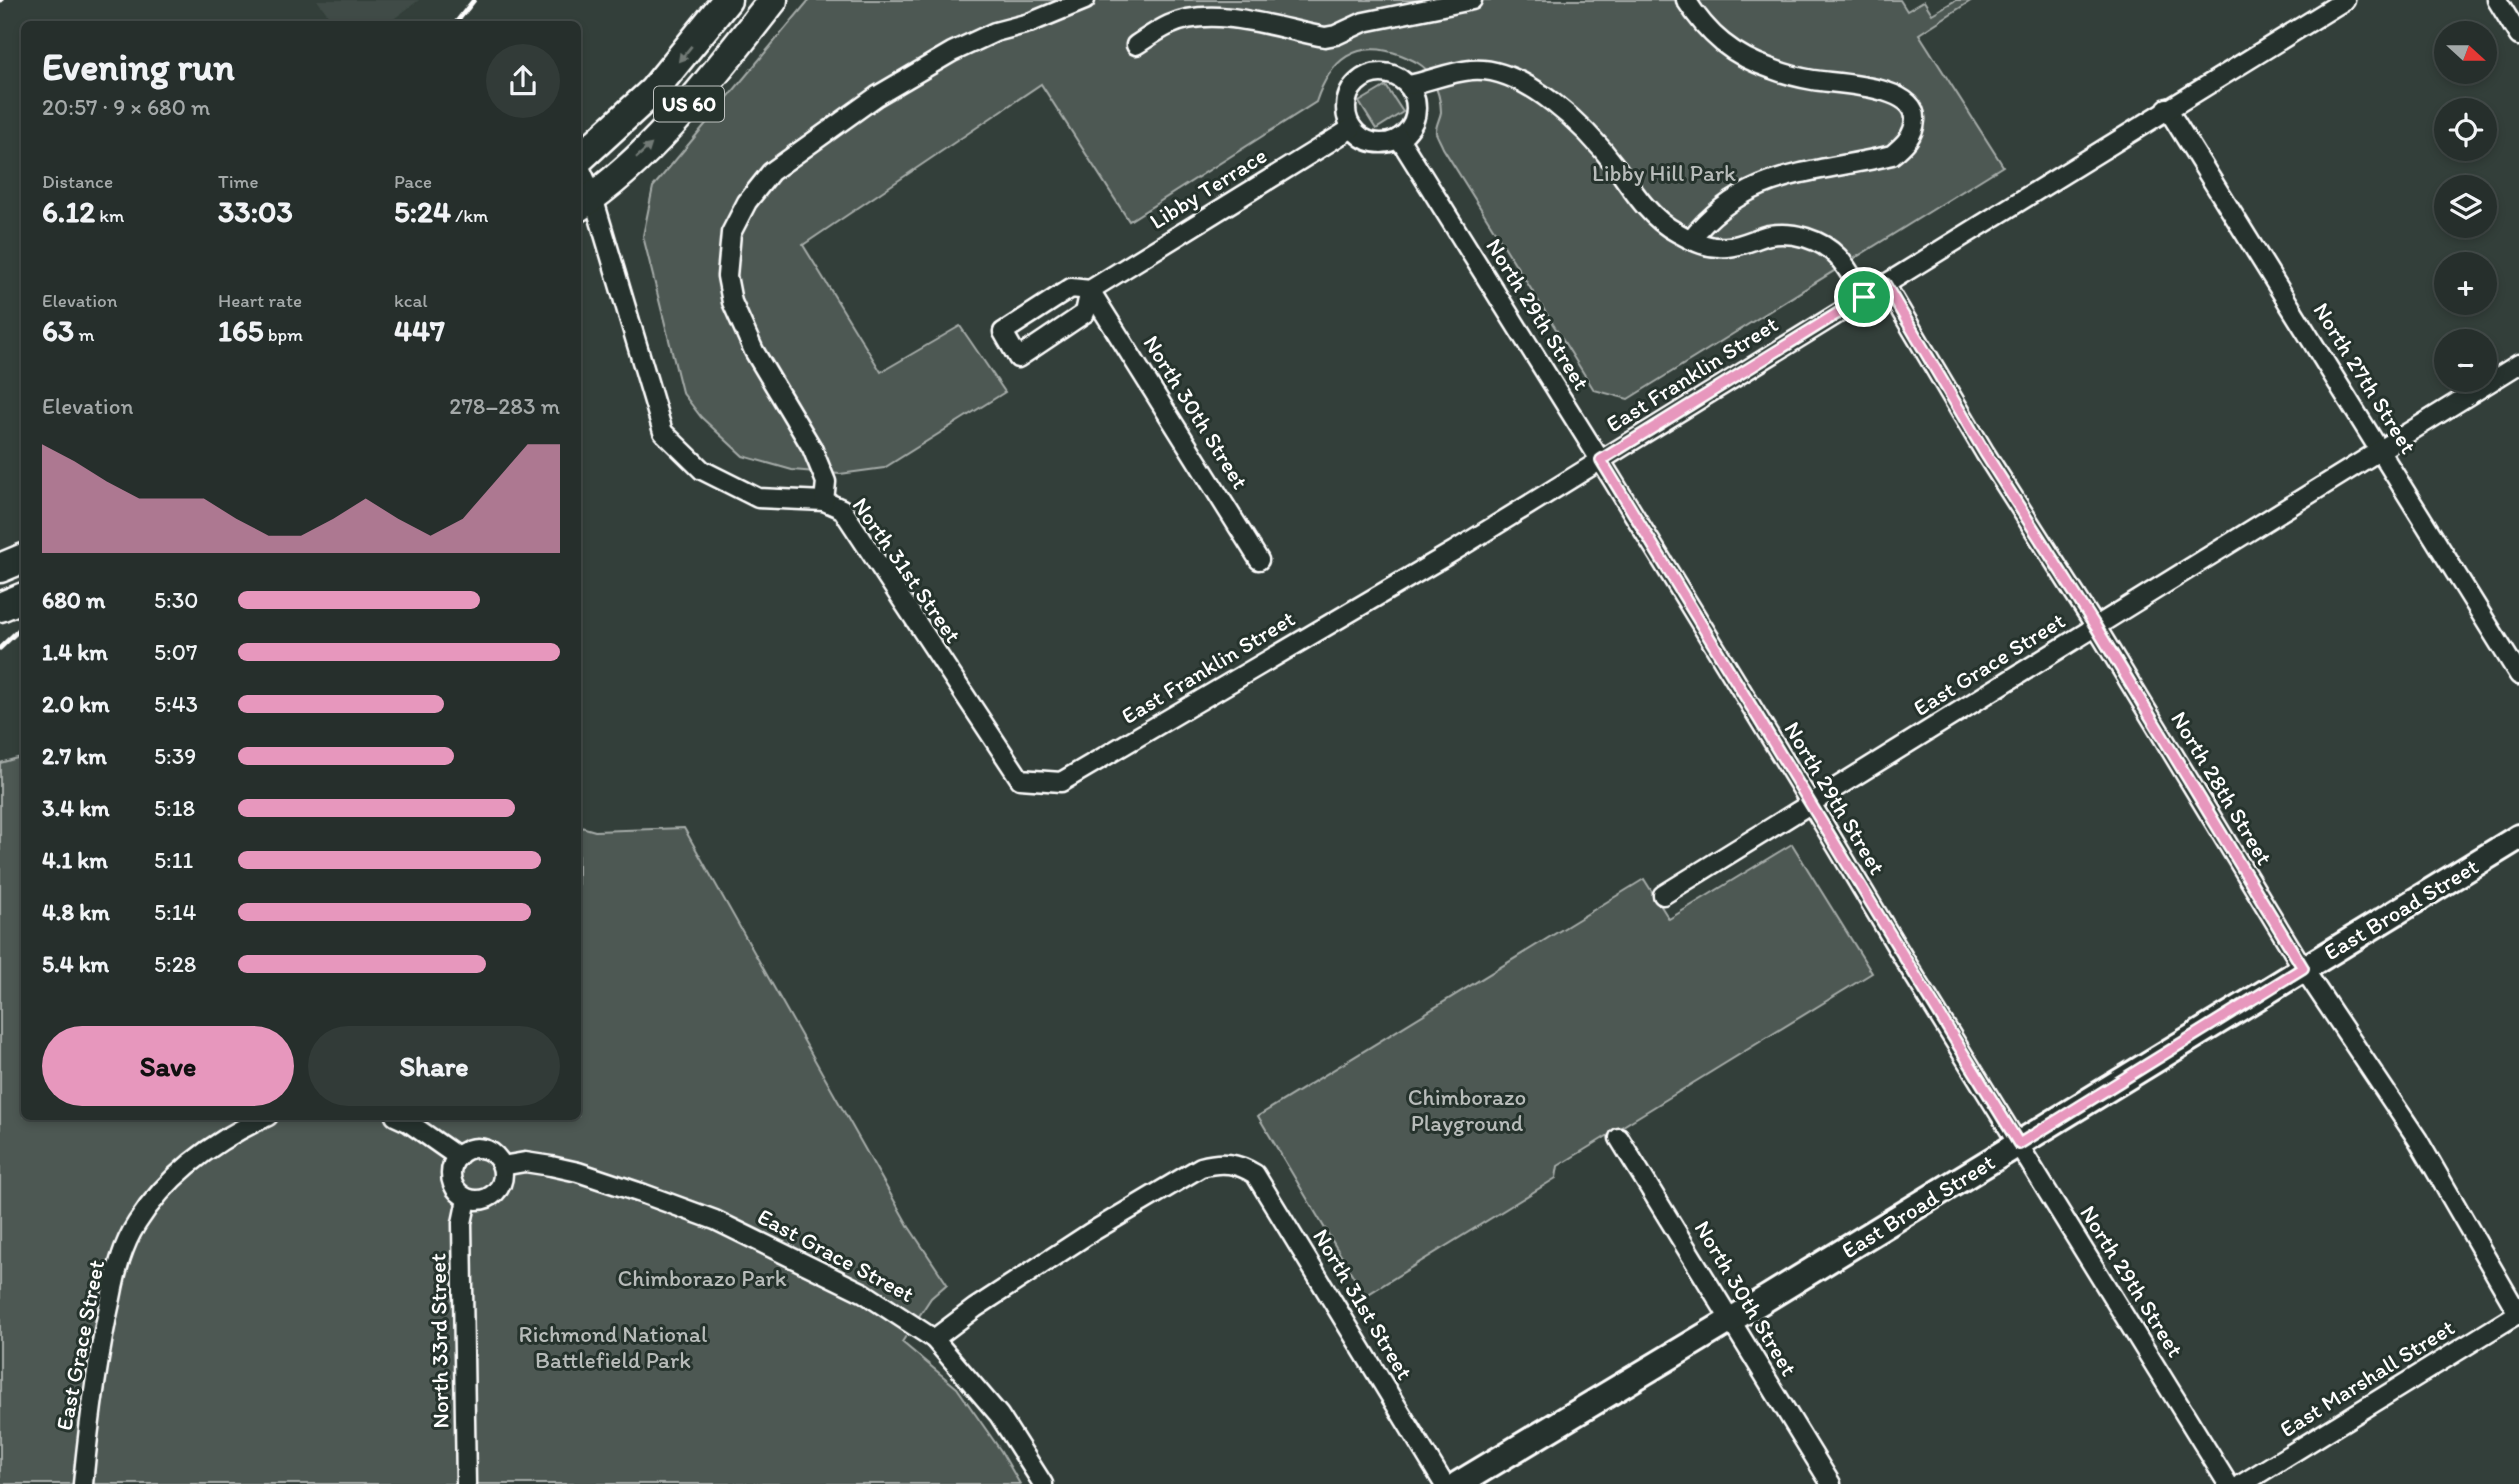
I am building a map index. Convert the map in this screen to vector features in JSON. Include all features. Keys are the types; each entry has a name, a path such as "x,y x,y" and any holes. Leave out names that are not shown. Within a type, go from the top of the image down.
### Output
{"main road":[{"name":"US 60","path":"581,158 653,91 727,0"},
{"name":"US 60","path":"585,202 676,119 773,0"},
{"path":"0,568 21,559"},
{"path":"0,607 21,598"},
{"name":"East Broad Street","path":"1458,1484 1731,1320 2519,836"}],"street":[{"path":"824,501 826,482 812,448 754,351 732,302 727,276 730,233 747,202 771,172 877,96 952,52 995,32 1029,23 1085,0"},
{"path":"1136,44 1169,25 1203,17 1233,18 1325,37 1336,36 1364,22 1472,0"},
{"path":"1686,0 1701,24 1715,37 1747,58 1771,69 1810,79 1871,87 1893,94 1906,102 1915,114 1914,129 1905,145 1892,155 1772,180 1742,193 1718,208 1690,240"},
{"name":"East Franklin Street","path":"1061,782 1454,551 2345,0"},
{"path":"2497,0 2519,36"},
{"path":"1409,85 1472,70 1497,73 1520,82 1554,104 1582,128 1660,223 1704,246 1729,247 1770,235 1793,234 1807,238 1824,245 1839,258 1864,297"},
{"path":"1377,72 1389,73 1409,85 1416,108 1414,120 1399,138 1390,142 1368,141 1352,128 1347,117 1349,93 1365,76 1377,72"},
{"name":"North 27th Street","path":"2167,108 2519,675"},
{"name":"Libby Terrace","path":"1090,290 1085,313 1018,358 1003,332 1071,288 1090,290 1352,128"},
{"name":"North 29th Street","path":"1399,138 1601,460 1907,964 2228,1484"},
{"name":"North 31st Street","path":"581,179 585,202 663,432 702,470 758,498 824,501 842,509 1020,779 1061,782"},
{"name":"North 28th Street","path":"1885,284 1985,453 2096,627 2303,968 2418,1140 2519,1314"},
{"name":"North 30th Street","path":"1090,290 1259,560"},
{"name":"East Grace Street","path":"1662,895 2519,364"},
{"name":"East Grace Street","path":"83,1484 104,1328 119,1260 135,1225 177,1173 209,1149 259,1120"},
{"path":"404,1120 458,1157"},
{"name":"North 30th Street","path":"1619,1138 1831,1484"},
{"path":"470,1149 483,1149 495,1155 502,1166 500,1185 492,1196 480,1200 467,1199 457,1191 452,1180 452,1168 458,1157 470,1149"},
{"name":"East Grace Street","path":"502,1166 525,1162 578,1171 715,1220 853,1287 934,1339 999,1415 1043,1484"},
{"name":"North 31st Street","path":"934,1339 975,1308 1090,1233 1201,1167 1213,1163 1241,1166 1255,1174 1444,1484"},
{"name":"North 33rd Street","path":"466,1484 462,1223 467,1199"},
{"name":"East Marshall Street","path":"2242,1484 2519,1314"}],"shaded area":[{"path":"317,0 419,0 391,21 333,21"}],"green space":[{"name":"Libby Hill Park","path":"809,0 1900,0 1907,11 1924,1 1932,14 1956,0 1972,0 1919,34 2003,166 1628,399 1594,390 1443,148 1436,133 1441,112 1436,89 1428,72 1414,61 1385,50 1358,51 1347,56 1329,75 1316,102 1129,221 1041,84 803,245 881,372 960,326 1005,392 884,468 840,474 792,470 743,456 701,417 682,392 643,236 653,187"},
{"path":"1386,86 1403,112 1376,129 1359,102"},
{"name":"Chimborazo Park","path":"21,757 21,1120 581,1120 581,827 595,831 684,828 909,1227 947,1284 931,1298 902,1342 957,1388 1001,1451 1020,1484 0,1484 0,763"},
{"name":"Chimborazo Playground","path":"1792,844 1872,973 1558,1166 1556,1178 1365,1296 1258,1116 1644,879 1669,919"}],"railway":[{"path":"457,21 474,0"},
{"path":"0,648 21,628"}],"route":[{"path":"1885,284 1985,453 2096,627 2303,968 2019,1144 1601,460 1864,297 1885,284"}],"park label":[{"name":"Richmond National Battlefield Park","path":"613,1347"}]}
